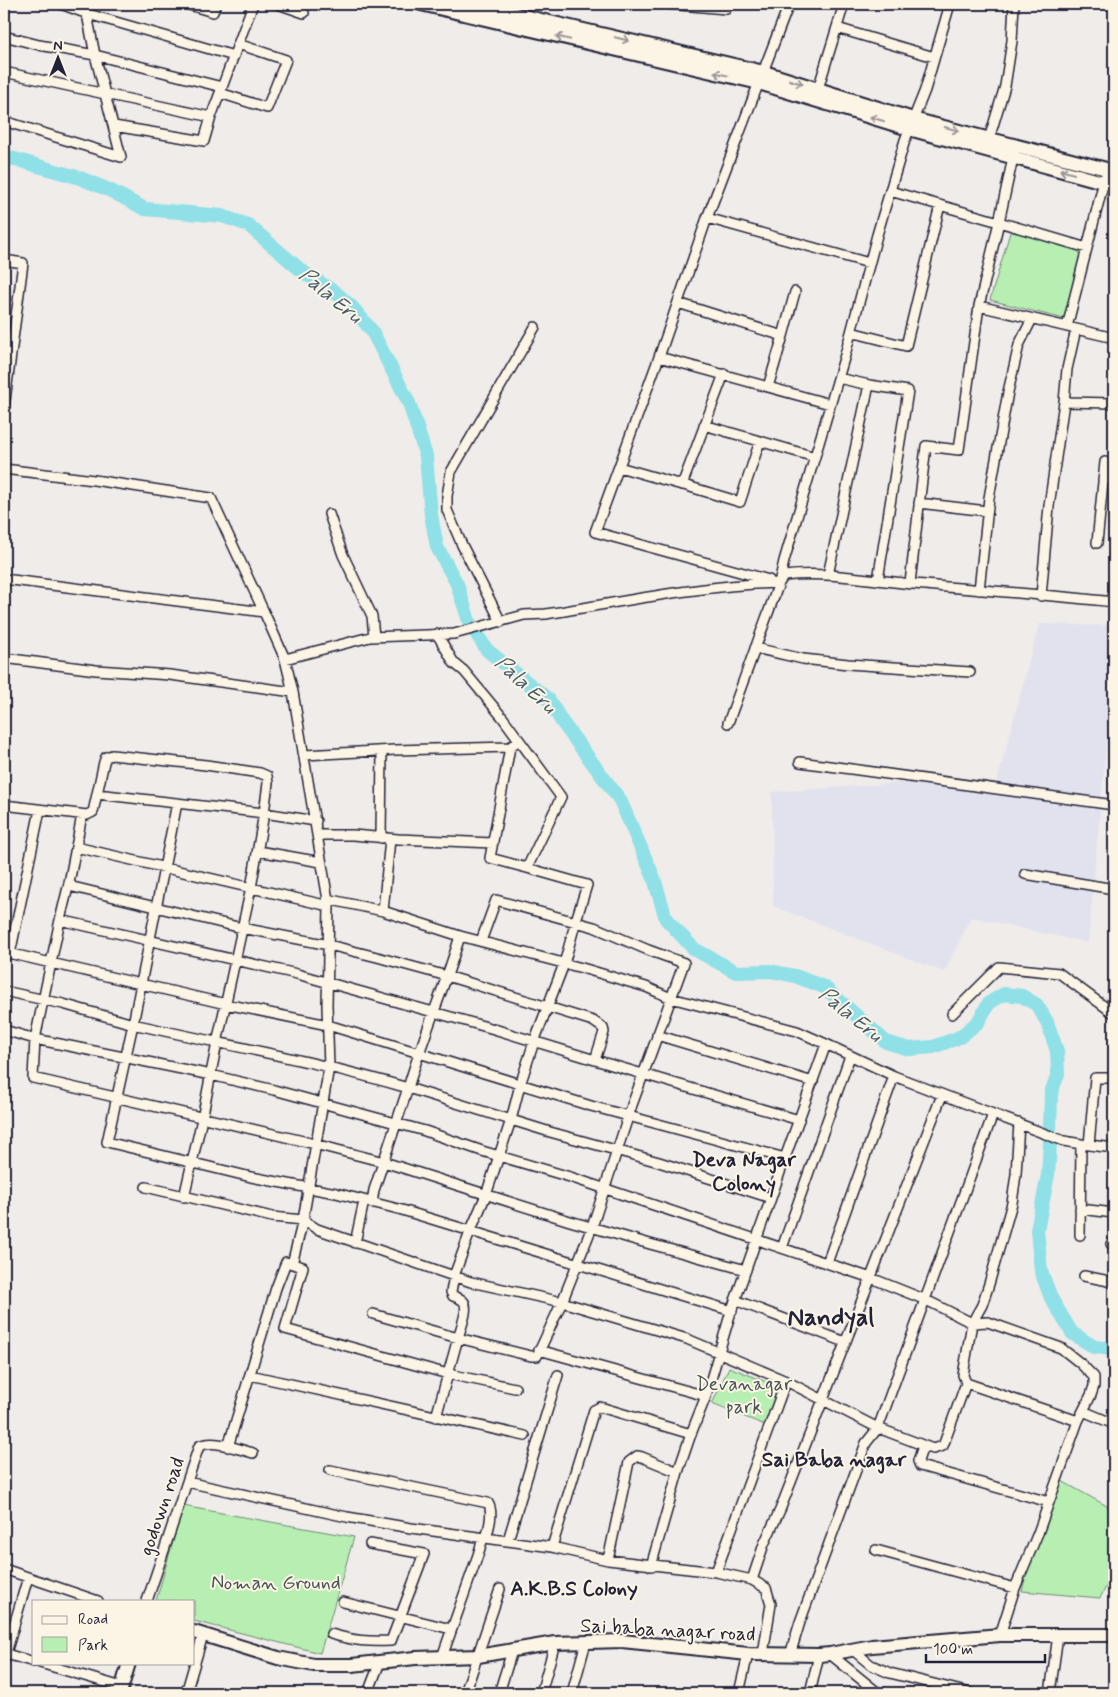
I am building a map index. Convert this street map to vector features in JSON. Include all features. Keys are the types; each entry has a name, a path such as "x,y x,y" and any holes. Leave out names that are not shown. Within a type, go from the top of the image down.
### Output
{"street":[{"path":"60,4 88,14 234,56"},
{"path":"4,121 121,157 104,94 85,4"},
{"path":"186,4 214,12 216,4"},
{"path":"114,126 204,141 253,4"},
{"path":"278,4 304,13"},
{"path":"420,4 818,89 911,124 988,139 1015,152 1110,170 1109,184 1087,248 1071,328 1064,402 1049,506 1041,596"},
{"path":"472,4 762,77 911,124 1015,152 1109,184"},
{"path":"668,4 726,10 728,4"},
{"path":"779,583 595,532 678,304 707,218 789,4"},
{"path":"818,89 844,4"},
{"path":"728,723 779,583 890,191 911,124 925,90 950,4"},
{"path":"988,139 1005,86 1012,41 1014,4"},
{"path":"837,28 934,57"},
{"path":"4,36 39,46 95,55 221,90 267,108 286,60 238,44"},
{"path":"4,72 211,117"},
{"path":"910,584 926,446 959,450 978,306 1015,152"},
{"path":"890,191 1087,248"},
{"path":"851,332 906,346 940,205"},
{"path":"707,218 869,263"},
{"path":"4,260 23,263 4,408"},
{"path":"768,387 795,292"},
{"path":"678,304 783,336"},
{"path":"978,306 1114,338"},
{"path":"979,590 987,511 1010,382 1019,345 1032,319"},
{"path":"502,622 462,545 447,510 447,496 451,472 535,327"},
{"path":"4,329 14,330"},
{"path":"659,357 830,404"},
{"path":"619,467 682,485 724,374"},
{"path":"838,378 908,391 878,580"},
{"path":"828,575 869,385"},
{"path":"1064,402 1114,403"},
{"path":"704,425 815,457"},
{"path":"677,483 740,502 760,441"},
{"path":"1097,543 1105,462"},
{"path":"4,469 210,498 285,659 293,692 316,821 328,902 329,945 329,1067 303,1220 292,1264"},
{"path":"1103,479 1114,480"},
{"path":"919,503 987,511"},
{"path":"329,514 343,555 372,616 374,637"},
{"path":"779,583 784,576 828,575 1114,602"},
{"path":"4,579 264,612"},
{"path":"285,659 374,637 454,634 524,615 546,614 699,590 779,583"},
{"path":"437,634 454,662 464,671 519,740 561,797 527,868"},
{"path":"755,648 803,659 970,672"},
{"path":"4,658 96,670 170,674 293,692"},
{"path":"304,755 510,747 519,740"},
{"path":"436,1417 465,1311 463,1301 453,1296 451,1292 454,1276 486,1195 546,1006 564,964 587,885 490,858 510,747"},
{"path":"382,751 386,838 383,911"},
{"path":"4,805 82,815 94,812 104,762 106,757 112,755 206,765 260,773 267,776 268,783 264,813 251,888 184,1197"},
{"path":"800,762 1114,805"},
{"path":"97,794 264,813 316,821"},
{"path":"177,803 157,908 107,1142 191,1163 336,1193 402,1210 732,1310"},
{"path":"40,810 7,953 328,1026 520,1084 785,1158"},
{"path":"82,815 35,1039 33,1078 384,1162 592,1227 746,1270"},
{"path":"317,836 353,835 493,843"},
{"path":"76,847 251,888 383,911 460,936 646,987 671,998 797,1031 894,1076 1064,1141 1114,1148"},
{"path":"258,851 321,862"},
{"path":"1025,874 1114,889"},
{"path":"69,883 73,887 157,908 242,928 329,945 447,976 593,1021 603,1028 604,1032 595,1060"},
{"path":"373,1314 458,1338 537,1356 562,1302 592,1227 643,1074 684,963 648,950 594,926 496,900 481,941"},
{"path":"60,920 328,982 435,1011 799,1120"},
{"path":"355,1243 368,1202 384,1162 418,1052 435,1011 460,936"},
{"path":"952,1014 999,967 1059,973 1113,1012"},
{"path":"1113,1012 1114,980"},
{"path":"4,991 133,1024 366,1075 511,1120 659,1162 771,1198"},
{"path":"4,1030 35,1039 211,1075 274,1090 425,1131 871,1278 926,1300 972,1323 988,1322 1061,1348 1094,1377 1094,1386 1078,1421 1038,1533 1015,1588 1000,1635"},
{"path":"657,1035 814,1082"},
{"path":"651,1566 678,1472 706,1396 732,1310 826,1044"},
{"path":"782,1248 850,1056"},
{"path":"827,1264 894,1076"},
{"path":"1080,1235 1085,1145 1095,1078 1114,1078"},
{"path":"752,1580 764,1544 780,1510 942,1094"},
{"path":"790,1655 800,1622 866,1444 878,1428 993,1114"},
{"path":"146,1187 272,1217 303,1220 317,1230 471,1282 562,1302 687,1339 786,1381 878,1428 933,1449 943,1446 966,1383 963,1376 972,1323 982,1305 989,1284 1012,1203 1016,1174 1018,1123"},
{"path":"1080,1209 1114,1213"},
{"path":"228,1447 276,1288 286,1262 302,1267 285,1329 448,1374 515,1388"},
{"path":"1084,1276 1114,1283"},
{"path":"736,1300 845,1342"},
{"path":"539,1350 706,1396"},
{"path":"250,1375 525,1436"},
{"path":"508,1540 558,1375"},
{"path":"716,1572 786,1381"},
{"path":"966,1383 1078,1421"},
{"path":"552,1547 594,1410 600,1407 691,1434"},
{"path":"1084,1411 1114,1424"},
{"name":"godown road","path":"148,1600 199,1446 212,1444 253,1453"},
{"path":"923,1446 918,1461 920,1466 1049,1502"},
{"path":"608,1560 629,1462 637,1456 642,1457 678,1472"},
{"path":"330,1470 488,1503 490,1515 485,1538 442,1657"},
{"path":"187,1482 347,1517 411,1528 552,1547 608,1560 716,1572 752,1580 766,1588 770,1596 771,1604 763,1654"},
{"path":"331,1634 351,1640 368,1642 391,1641 424,1554 370,1544"},
{"path":"876,1550 1015,1588"},
{"path":"4,1569 95,1600"},
{"path":"28,1577 5,1657 32,1662"},
{"path":"465,1693 500,1589"},
{"path":"343,1602 451,1629"},
{"path":"195,1648 198,1633"},
{"name":"Sai baba nagar road","path":"198,1633 278,1658 314,1665 352,1665 415,1658 478,1656 554,1643 622,1641 748,1654 790,1655 825,1654 872,1646 1000,1635 1114,1635"},
{"path":"1050,1693 1058,1635"},
{"path":"572,1693 586,1642"},
{"path":"541,1693 554,1643"},
{"path":"853,1650 871,1665 890,1673 970,1693"},
{"path":"499,1693 512,1651"},
{"path":"739,1693 748,1654"},
{"path":"810,1693 825,1654 878,1693"},
{"path":"368,1693 380,1662"},
{"path":"43,1664 121,1690 129,1664"},
{"path":"186,1693 192,1664"}],"shaded area":[{"path":"1039,624 1114,626 1114,658 1088,943 971,917 944,972 773,906 772,792 913,782 995,790"}],"green space":[{"path":"1011,229 1082,250 1064,319 990,300"},
{"name":"Devanagar park","path":"729,1367 779,1387 765,1425 712,1404"},
{"path":"1060,1480 1114,1510 1114,1572 1100,1598 1022,1591 1029,1562"},
{"name":"Noman Ground","path":"183,1506 354,1537 320,1653 195,1621 195,1600 156,1600"}],"waterway":[{"name":"Pala Eru","path":"4,156 80,178 109,190 145,209 222,216 248,225 303,272 336,293 352,307 372,331 409,403 426,456 431,515 437,547 457,584 470,624 487,650 549,700 562,722 620,800 654,878 666,919 694,949 736,972 770,971 795,976 824,987 886,1042 909,1049 933,1047 960,1037 978,1022 989,1003 1004,994 1022,996 1037,1005 1047,1022 1057,1051 1058,1074 1051,1093 1050,1129"},
{"name":"Pala Eru","path":"1050,1143 1048,1175 1037,1230 1041,1271 1051,1298 1072,1333 1094,1347 1114,1349"}],"district":[{"name":"Deva Nagar Colony","path":"744,1171"},
{"name":"Nandyal","path":"831,1316"},
{"name":"Sai Baba nagar","path":"834,1459"},
{"name":"A.K.B.S Colony","path":"574,1588"}]}
